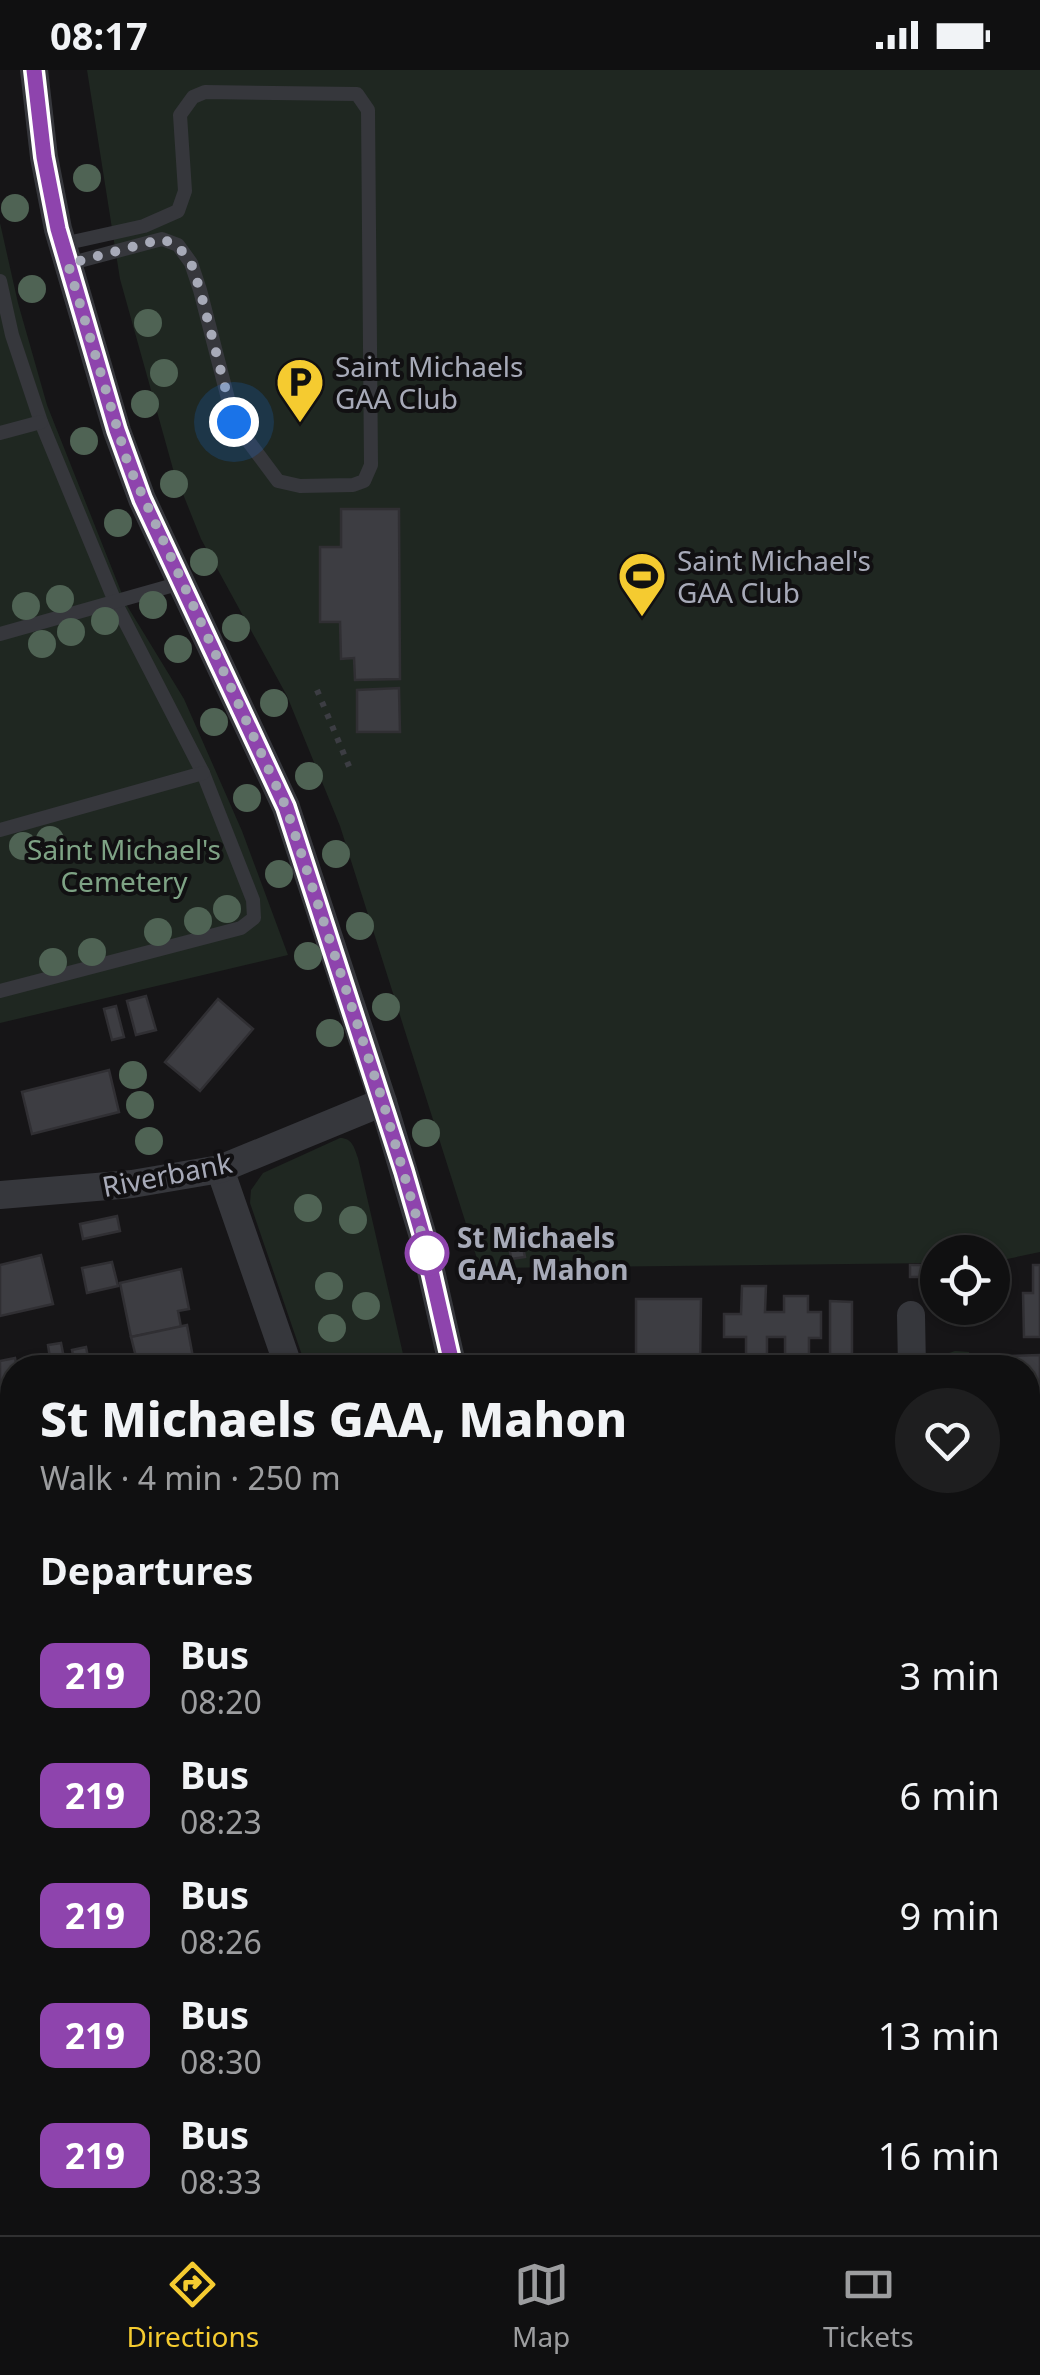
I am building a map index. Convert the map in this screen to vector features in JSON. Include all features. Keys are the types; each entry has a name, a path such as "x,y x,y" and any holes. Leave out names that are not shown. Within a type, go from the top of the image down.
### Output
{"street":[{"path":"34,70 44,157 65,254 128,464 286,807 383,1102 424,1240 451,1355"},
{"name":"Riverbank","path":"0,1195 137,1184 220,1170 383,1102"},
{"path":"220,1170 284,1355"},
{"path":"911,1315 912,1355"}],"lane":[{"path":"205,92 356,94 368,110 371,465 364,481 353,485 300,486 278,480 234,422 200,290 191,263 178,246 162,239 65,254 178,212 185,191 180,115 192,96 205,92"},
{"path":"0,281 12,335 41,422 116,604 203,773 253,900 254,918 241,928 0,990"},
{"path":"0,433 41,422"},
{"path":"0,634 181,583"},
{"path":"0,830 203,773"}],"path":[{"path":"318,690 351,770"}],"green space":[{"name":"Saint Michael's GAA Club","path":"87,70 1040,70 1040,1252 1010,1258 1010,1235 920,1235 920,1263 480,1268 340,826 287,696 201,539 173,469 120,279"},
{"name":"Saint Michael's Cemetery","path":"0,223 47,405 126,604 184,699 242,831 288,955 0,1023"},
{"path":"340,1138 350,1141 358,1158 403,1355 302,1355 250,1203 251,1190 263,1173"},
{"path":"955,1351 969,1355 945,1355"}],"building":[{"path":"341,509 399,509 400,679 355,680 354,658 341,659 340,622 320,622 320,547 341,547"},
{"path":"399,688 400,732 357,732 357,690"},
{"path":"146,996 156,1030 136,1035 127,1001"},
{"path":"218,999 253,1029 200,1091 165,1062"},
{"path":"116,1006 124,1037 112,1040 104,1009"},
{"path":"109,1070 119,1112 32,1134 22,1092"},
{"path":"117,1216 120,1231 83,1239 80,1224"},
{"path":"522,1242 525,1257 511,1259 509,1244"},
{"path":"41,1255 53,1304 0,1316 0,1265"},
{"path":"112,1262 118,1286 87,1293 82,1268"},
{"path":"910,1265 920,1265 920,1277 910,1277"},
{"path":"1033,1265 1040,1265 1040,1337 1024,1337 1023,1293 1033,1293"},
{"path":"181,1269 189,1309 178,1311 181,1327 131,1337 120,1283"},
{"path":"742,1286 766,1286 765,1312 784,1312 784,1296 808,1296 808,1312 821,1312 821,1338 809,1338 809,1355 785,1355 785,1337 767,1337 767,1355 746,1355 746,1337 724,1337 724,1314 741,1314"},
{"path":"636,1299 701,1299 700,1355 636,1355"},
{"path":"830,1301 852,1302 852,1355 830,1355"},
{"path":"187,1325 193,1355 136,1355 131,1337"},
{"path":"61,1343 63,1355 50,1355 48,1345"},
{"path":"86,1347 88,1355 73,1355 72,1350"}],"bus line":[{"name":"219","path":"34,70 44,157 58,229 128,464 286,807 404,1171 450,1355"}],"place":[{"name":"Saint Michaels GAA Club","path":"300,424"},
{"name":"Saint Michael's GAA Club","path":"642,618"},
{"name":"St Michaels GAA, Mahon","path":"427,1253"}],"route":[{"path":"234,422 200,290 191,263 178,246 162,239 68,264 96,363 142,499 286,807 383,1102 427,1253"}]}
